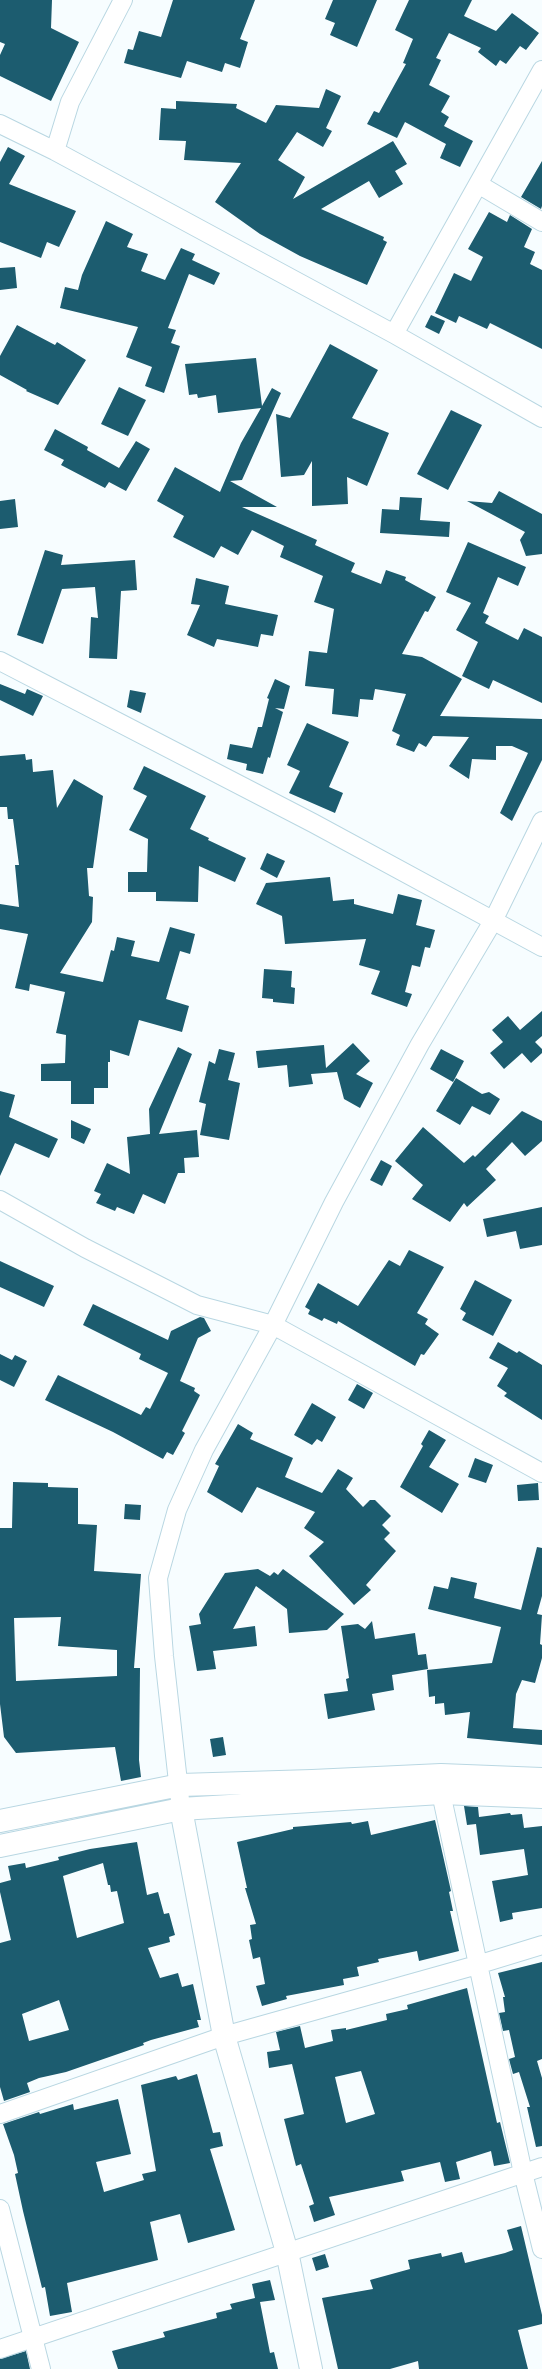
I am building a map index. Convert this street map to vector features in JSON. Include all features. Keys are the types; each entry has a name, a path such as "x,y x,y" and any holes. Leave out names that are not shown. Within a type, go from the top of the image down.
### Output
{"main road":[{"path":"0,1821 180,1785 312,1782 440,1775 542,1778"},
{"path":"0,1846 181,1810 441,1793 542,1797"},
{"path":"181,1810 224,2036 286,2252 311,2369"}],"street":[{"path":"55,151 70,102 123,0"},
{"path":"394,334 542,71"},
{"path":"0,124 55,151 394,334 542,418"},
{"path":"478,184 542,222"},
{"path":"0,661 313,823 542,946"},
{"path":"181,1810 180,1785 164,1656 158,1578 177,1510 204,1450 274,1326 334,1202 401,1079 493,921 542,822"},
{"path":"1,1202 85,1248 197,1305 274,1326 542,1473"},
{"path":"441,1793 477,1965 523,2173 542,2250"},
{"path":"0,2114 224,2036 477,1965 542,1944"},
{"path":"0,2349 542,2167"},
{"path":"0,2209 41,2369"}],"building":[{"path":"0,0 52,0 51,28 79,42 51,101 0,76 0,55 5,44 0,42"},
{"path":"173,0 255,0 240,39 248,42 240,68 225,63 222,72 187,61 181,78 124,63 128,49 133,50 139,31 161,37"},
{"path":"333,0 377,0 357,47 330,35 335,23 325,19"},
{"path":"409,0 472,0 464,16 496,31 512,13 539,33 526,50 520,46 506,64 500,60 496,66 478,52 481,48 449,33 436,58 441,60 429,85 450,96 441,112 449,117 444,126 473,141 460,167 440,158 446,144 405,122 397,138 367,124 374,111 379,113 406,64 403,63 413,39 395,30"},
{"path":"326,89 341,96 326,128 332,131 323,147 297,132 278,160 305,177 293,199 393,141 407,164 395,171 403,184 379,198 369,181 321,209 384,237 383,240 387,242 367,285 300,256 260,234 215,202 241,163 184,160 186,141 159,140 161,108 176,109 176,101 237,104 236,108 266,123 276,105 319,108"},
{"path":"8,147 25,156 9,184 76,211 59,247 47,242 41,258 0,242 0,162"},
{"path":"542,161 542,206 541,209 521,197"},
{"path":"489,212 507,222 510,215 532,229 524,247 535,252 530,264 542,270 542,349 490,323 487,329 459,316 456,323 435,313 454,273 471,281 483,257 468,249"},
{"path":"106,221 133,234 127,247 148,254 141,271 165,280 181,248 195,254 192,260 220,273 214,285 189,274 168,328 176,330 171,343 180,346 164,393 145,386 152,367 126,357 138,327 60,308 65,287 78,290 82,275"},
{"path":"15,267 17,288 0,290 0,268"},
{"path":"431,315 445,321 439,334 425,327"},
{"path":"17,325 55,345 57,342 86,360 58,405 26,391 27,390 0,375 0,356"},
{"path":"330,344 378,370 352,418 389,433 367,486 347,477 348,504 312,506 312,461 304,475 281,477 276,414 290,418"},
{"path":"256,358 262,406 272,388 281,393 242,480 230,481 277,507 242,507 317,540 315,545 355,563 351,572 381,584 386,570 406,577 405,580 436,597 428,612 425,611 402,654 422,657 462,679 440,716 542,719 542,760 512,821 500,813 528,753 512,746 496,746 496,760 472,759 469,779 449,766 469,737 433,736 426,747 419,743 414,752 396,745 400,735 392,731 406,694 375,689 373,700 360,699 358,717 332,714 334,689 305,686 309,651 327,653 334,609 314,602 323,576 280,557 284,546 252,530 238,555 221,546 214,558 173,537 184,516 157,501 175,467 220,492 241,443 261,408 218,413 216,395 198,398 197,394 189,395 185,364"},
{"path":"119,387 146,400 128,436 101,424"},
{"path":"451,410 482,425 448,490 417,474"},
{"path":"55,429 88,447 87,450 119,468 136,441 150,449 126,491 109,482 105,488 61,465 64,460 44,450"},
{"path":"499,491 542,514 542,554 526,556 520,540 525,532 467,501 492,503"},
{"path":"400,497 422,498 420,520 450,522 449,537 380,533 382,509 399,510"},
{"path":"15,499 18,527 0,529 0,501"},
{"path":"468,542 526,567 518,586 498,577 483,613 489,616 485,623 518,640 524,628 542,637 542,703 493,680 489,689 462,676 478,642 456,630 471,603 446,592"},
{"path":"45,550 63,555 61,565 135,560 137,590 121,591 117,659 89,658 91,617 98,618 95,587 62,589 43,644 17,635"},
{"path":"196,578 229,586 225,604 278,615 273,636 261,634 258,647 217,639 214,647 187,635 200,605 191,604"},
{"path":"275,679 290,686 284,709 275,708 283,712 270,758 268,757 263,774 246,770 247,764 227,759 230,744 252,748 258,727 262,727 269,699 267,698"},
{"path":"0,684 25,694 27,689 43,696 33,716 0,700"},
{"path":"130,690 146,693 141,713 127,707"},
{"path":"307,723 349,742 329,787 343,793 335,813 289,793 300,771 287,765"},
{"path":"25,754 26,760 32,759 33,772 53,770 57,808 74,779 103,796 93,868 87,868 89,896 93,897 92,922 60,973 103,982 111,950 114,951 117,937 135,941 131,956 159,962 170,927 195,934 190,954 180,951 166,999 189,1006 182,1032 139,1020 129,1056 110,1050 110,1062 108,1062 108,1088 94,1088 94,1104 71,1104 71,1081 41,1081 41,1064 65,1063 66,1035 56,1033 65,992 30,984 29,991 15,988 28,934 0,929 0,904 19,907 15,865 19,865 13,819 8,819 7,807 0,807 0,756"},
{"path":"144,766 206,796 190,829 209,838 208,840 246,858 235,882 199,866 198,902 156,901 156,892 128,892 128,872 147,872 148,839 129,830 147,796 133,789"},
{"path":"267,853 285,861 277,878 260,869"},
{"path":"330,877 333,901 354,899 354,904 393,914 398,894 422,900 416,925 435,930 430,948 425,947 420,967 412,965 405,992 412,994 407,1007 371,994 380,971 359,965 366,939 285,944 282,916 256,904 266,883"},
{"path":"264,969 292,971 291,987 295,988 294,1004 273,1002 273,999 262,998"},
{"path":"542,1011 542,1036 535,1042 542,1049 542,1053 531,1063 522,1053 504,1069 490,1053 503,1042 492,1030 508,1016 520,1030"},
{"path":"353,1043 370,1061 356,1074 373,1083 360,1108 344,1099 337,1072 311,1074 313,1084 289,1087 287,1065 258,1068 256,1051 324,1045 326,1068"},
{"path":"178,1047 192,1054 159,1134 197,1130 199,1157 184,1158 185,1173 178,1173 165,1204 143,1194 134,1214 117,1207 115,1211 96,1203 101,1194 94,1191 107,1163 130,1174 127,1137 150,1134 149,1109"},
{"path":"219,1049 235,1053 228,1080 240,1083 229,1140 200,1135 206,1104 199,1102 209,1061 215,1064"},
{"path":"441,1049 464,1061 453,1082 430,1069"},
{"path":"456,1078 482,1094 489,1092 500,1099 490,1115 472,1106 460,1125 436,1111"},
{"path":"0,1091 15,1095 9,1117 58,1139 49,1158 15,1143 0,1176"},
{"path":"522,1111 542,1121 542,1141 525,1156 512,1142 486,1169 496,1180 467,1207 464,1203 450,1222 412,1199 423,1185 395,1161 423,1127 464,1163 473,1155 475,1157"},
{"path":"71,1120 91,1129 84,1144 71,1138"},
{"path":"381,1160 392,1166 382,1186 370,1180"},
{"path":"542,1207 542,1245 520,1249 516,1231 487,1237 483,1219"},
{"path":"409,1250 444,1267 417,1313 428,1319 425,1324 439,1334 424,1355 421,1354 415,1366 338,1321 337,1324 324,1318 322,1321 308,1314 310,1310 305,1307 318,1283 358,1306 389,1260 400,1266"},
{"path":"0,1261 54,1286 44,1307 0,1287"},
{"path":"475,1280 512,1300 493,1336 462,1320 466,1313 460,1309"},
{"path":"93,1304 168,1340 171,1331 200,1317 204,1318 211,1331 198,1338 180,1381 195,1388 194,1391 200,1395 182,1431 185,1433 173,1455 167,1452 163,1459 113,1432 45,1400 58,1375 141,1415 146,1407 150,1409 168,1373 139,1359 141,1354 83,1325"},
{"path":"498,1342 517,1353 519,1351 542,1365 542,1420 504,1396 507,1393 497,1386 508,1368 489,1358"},
{"path":"0,1354 12,1360 15,1355 27,1361 14,1387 0,1380"},
{"path":"357,1384 373,1393 364,1409 348,1400"},
{"path":"312,1403 336,1417 322,1442 317,1439 312,1445 294,1435"},
{"path":"238,1424 253,1433 250,1439 293,1458 285,1477 322,1493 338,1469 353,1478 346,1489 363,1507 370,1500 375,1500 391,1516 382,1525 390,1533 384,1539 396,1551 366,1585 371,1590 354,1605 309,1556 324,1542 304,1528 315,1512 257,1487 242,1513 207,1492 219,1466 215,1464"},
{"path":"429,1430 446,1440 429,1467 459,1484 442,1513 400,1487 423,1446 421,1444"},
{"path":"475,1458 493,1465 486,1483 468,1477"},
{"path":"13,1482 48,1483 48,1487 78,1488 78,1524 97,1525 94,1571 141,1574 134,1668 140,1668 139,1760 141,1777 121,1781 115,1747 16,1753 4,1737 0,1704 0,1528 12,1528","holes":["61,1617 58,1646 117,1650 117,1676 16,1681 14,1618"]},
{"path":"538,1483 539,1500 518,1501 517,1485"},
{"path":"125,1504 141,1505 140,1520 124,1519"},
{"path":"537,1547 542,1548 542,1596 537,1614 542,1615 540,1644 542,1645 542,1658 535,1683 522,1680 516,1694 513,1728 542,1730 542,1745 467,1738 470,1712 445,1715 444,1703 435,1704 435,1696 429,1697 427,1670 492,1663 501,1627 428,1609 434,1586 448,1589 451,1577 477,1583 474,1598 521,1610"},
{"path":"258,1569 270,1576 274,1572 278,1575 283,1569 344,1614 327,1630 289,1633 287,1609 256,1586 233,1629 255,1626 257,1646 213,1651 216,1669 197,1671 189,1626 201,1624 199,1614 225,1573"},
{"path":"372,1621 375,1639 415,1633 418,1655 426,1654 428,1669 392,1675 394,1690 372,1694 375,1710 328,1719 324,1694 348,1691 346,1679 349,1678 341,1626 358,1624 365,1629"},
{"path":"223,1737 226,1755 213,1757 210,1739"},
{"path":"464,1806 478,1807 479,1817 510,1813 511,1815 522,1814 524,1828 542,1826 542,1908 512,1913 513,1919 500,1922 492,1881 528,1875 524,1849 480,1855 476,1824 467,1825"},
{"path":"435,1820 451,1891 449,1892 453,1911 450,1911 459,1951 419,1961 417,1951 378,1959 379,1962 357,1967 359,1976 343,1979 344,1985 286,1996 287,1999 262,2006 256,1986 265,1984 260,1957 253,1959 249,1940 252,1939 250,1925 256,1924 245,1888 247,1888 237,1842 293,1829 293,1827 351,1822 352,1824 368,1821 371,1835"},
{"path":"137,1842 147,1895 158,1892 164,1914 169,1913 175,1935 169,1937 170,1942 148,1948 160,1978 178,1973 182,1987 193,1984 201,2020 197,2020 199,2027 151,2040 143,2043 144,2045 66,2072 39,2078 27,2083 30,2092 4,2101 0,2087 0,1943 11,1940 0,1892 0,1883 11,1880 8,1866 25,1863 26,1868 59,1860 58,1857 90,1849","holes":["103,1863 111,1892 117,1891 124,1923 77,1938 63,1876","59,2000 69,2030 29,2041 22,2014"]},
{"path":"542,1962 542,2059 537,2061 542,2078 542,2146 536,2147 527,2107 530,2107 519,2072 513,2074 509,2059 515,2057 509,2030 503,2031 499,2013 505,2012 503,1997 505,1997 498,1973"},
{"path":"467,1988 497,2123 500,2122 510,2163 494,2166 491,2151 456,2162 460,2179 445,2182 440,2162 401,2171 404,2181 329,2197 335,2215 314,2222 309,2206 314,2204 301,2164 296,2166 284,2119 304,2114 292,2064 269,2068 267,2052 280,2050 276,2032 300,2026 305,2048 333,2041 331,2030 346,2028 346,2030 387,2020 386,2014 408,2009 407,2005","holes":["361,2071 375,2114 346,2123 335,2077"]},
{"path":"197,2074 213,2133 220,2132 223,2146 210,2149 235,2230 188,2243 180,2214 150,2222 158,2260 67,2283 72,2312 50,2316 45,2287 42,2288 23,2211 15,2174 18,2173 14,2155 3,2124 39,2112 40,2114 73,2104 74,2110 118,2099 131,2154 96,2162 104,2192 144,2180 142,2174 156,2171 141,2085 176,2076 178,2080"},
{"path":"521,2226 542,2315 542,2324 518,2330 528,2369 419,2369 418,2361 390,2369 338,2369 322,2298 373,2289 370,2280 410,2269 408,2260 441,2253 442,2257 462,2252 465,2263 505,2253 513,2250 507,2230"},
{"path":"325,2254 329,2267 316,2271 312,2258"},
{"path":"270,2280 275,2300 260,2302 270,2353 274,2352 278,2369 118,2369 112,2351 165,2337 163,2332 217,2318 216,2313 232,2309 230,2304 255,2298 252,2284"},
{"path":"26,2351 30,2369 0,2369 0,2359"}]}
